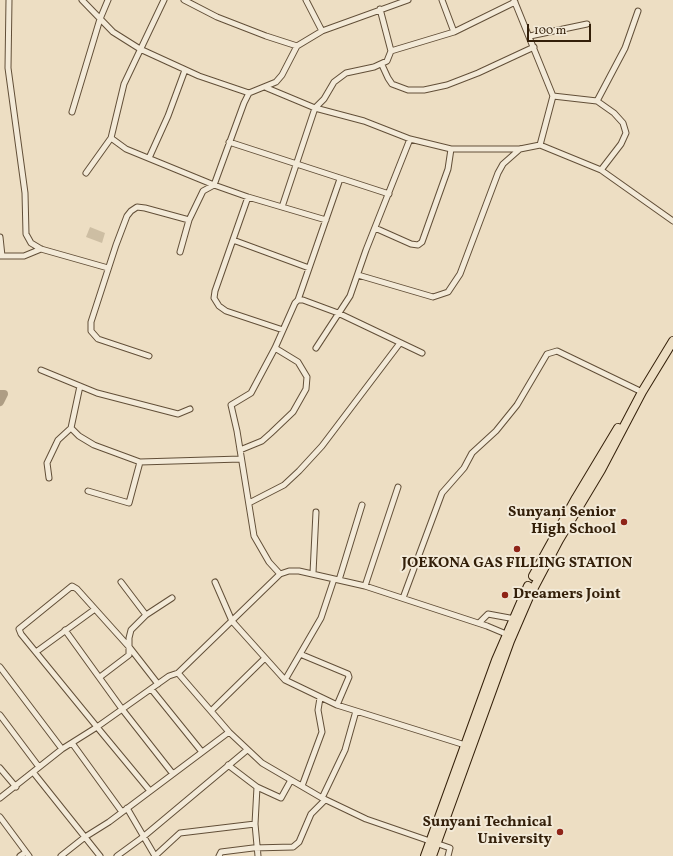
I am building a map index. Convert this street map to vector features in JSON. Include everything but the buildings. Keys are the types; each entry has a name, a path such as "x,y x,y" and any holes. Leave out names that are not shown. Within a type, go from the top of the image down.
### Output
{"main road":[{"path":"425,856 434,841 515,619 543,556 576,498 673,341"},
{"path":"432,856 434,841 465,746 506,634 515,619"}],"street":[{"path":"9,0 8,68 25,193 26,234 31,243 41,249 108,268"},
{"path":"82,0 121,39 185,70 249,93 267,88 276,82 282,75 297,46 322,31 408,0"},
{"path":"72,112 100,19 108,0"},
{"path":"86,173 111,138 124,84 164,0"},
{"path":"184,0 217,17 297,46"},
{"path":"306,0 322,31"},
{"path":"442,0 454,32"},
{"path":"391,51 454,32 514,1 530,36 553,96 540,145"},
{"path":"282,208 316,108 324,99 334,82 340,76 382,65 387,61 391,51 380,9"},
{"path":"597,101 625,48 638,11"},
{"path":"530,36 587,24"},
{"path":"382,65 392,84 408,90 424,90 446,85 472,75 534,46"},
{"path":"149,158 168,116 185,70"},
{"path":"267,88 316,108 364,121 410,139 451,149 520,149 540,145 601,170 673,221"},
{"path":"180,252 189,220 203,191 214,184 249,93"},
{"path":"553,96 597,101 614,113 623,122 626,133 621,144 601,170"},
{"path":"111,138 126,149 248,197 326,220"},
{"path":"316,348 350,296 410,139"},
{"path":"229,142 388,194"},
{"path":"375,228 411,244 418,245 422,242 448,169 451,149"},
{"path":"358,274 432,297 448,292 460,274 498,173 503,164 520,149"},
{"path":"280,574 269,562 254,536 231,405 251,393 275,348 295,303 298,300 340,179"},
{"path":"248,197 215,291 215,302 226,311 283,330"},
{"path":"149,356 98,339 91,331 91,322 108,268 127,216 134,209 145,208 189,220"},
{"path":"0,236 1,256 24,256 41,249"},
{"path":"233,240 309,268"},
{"path":"298,300 303,300 338,313 422,353"},
{"path":"249,503 284,485 299,471 322,446 400,343"},
{"path":"240,450 262,441 272,433 293,412 306,388 306,377 298,362 275,348"},
{"path":"403,598 442,493 464,468 472,453 496,431 517,405 547,354 557,351 642,392"},
{"path":"41,370 97,393 178,414 190,409"},
{"path":"49,478 47,463 58,440 71,428 80,386"},
{"path":"71,428 79,436 94,445 140,462 241,459"},
{"path":"88,490 129,503 140,462"},
{"path":"365,586 398,487"},
{"path":"285,680 321,618 337,579 362,505"},
{"path":"313,573 316,512"},
{"path":"0,798 16,787 62,749 98,727 122,709 152,690 172,674 178,673 280,574 289,571 313,573 365,586 479,623 506,634"},
{"path":"121,582 146,615"},
{"path":"215,582 232,621 264,659 285,680 337,705 465,746"},
{"path":"150,791 18,631 58,596 74,586 130,648 158,684"},
{"path":"100,677 126,658 130,648 128,638 131,630 146,615 172,598"},
{"path":"36,652 95,608"},
{"path":"479,623 488,614 515,619"},
{"path":"65,630 122,709 173,774"},
{"path":"300,654 348,674 349,677 337,705"},
{"path":"211,711 264,659"},
{"path":"0,667 62,749"},
{"path":"178,673 229,732 262,763 323,799 366,819 434,841 450,848 448,856"},
{"path":"152,690 202,752"},
{"path":"302,786 322,732 318,710 320,698"},
{"path":"219,856 221,852 257,848 279,848 296,845 311,814 323,799 345,750 356,711"},
{"path":"0,715 39,767"},
{"path":"61,856 229,732"},
{"path":"72,743 122,812"},
{"path":"116,856 143,837 247,750"},
{"path":"228,765 257,787 281,798 291,780"},
{"path":"0,768 16,787"},
{"path":"33,772 100,856"},
{"path":"257,787 255,824 258,856"},
{"path":"127,808 155,856 180,832 255,824"},
{"path":"0,817 27,854 20,856"}],"shaded area":[{"path":"90,227 105,233 102,243 86,237"}],"waterway":[{"path":"0,394 4,394 0,402"}],"place":[{"name":"Sunyani Senior High School","path":"624,522"},
{"name":"JOEKONA GAS FILLING STATION","path":"517,549"},
{"name":"Dreamers Joint","path":"505,595"},
{"name":"Sunyani Technical University","path":"560,832"}]}
